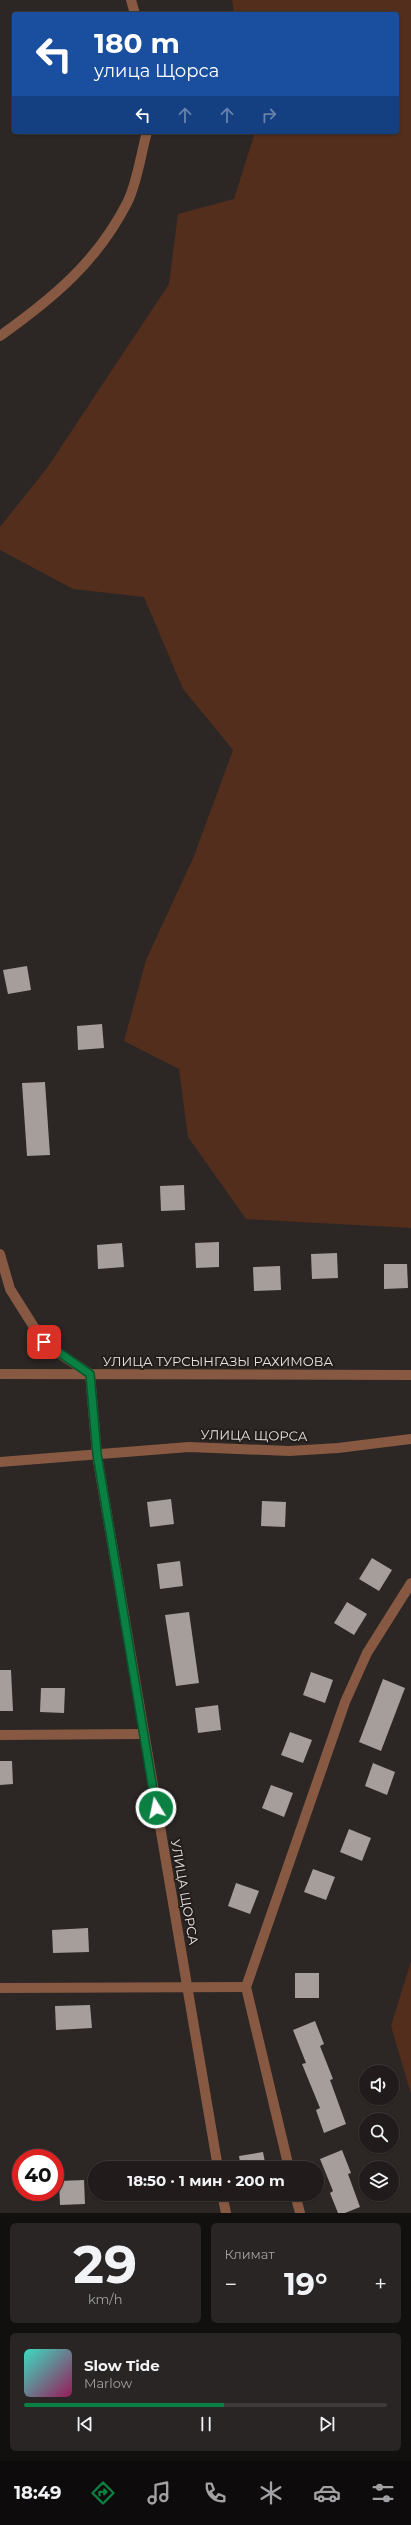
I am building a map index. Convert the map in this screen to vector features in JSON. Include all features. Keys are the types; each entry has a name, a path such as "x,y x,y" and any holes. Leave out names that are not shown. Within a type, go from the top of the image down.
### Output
{"street":[{"path":"131,0 134,12"},
{"path":"0,336 43,305 88,263 128,202 146,134"},
{"path":"0,1254 10,1289 44,1342 90,1374"},
{"name":"УЛИЦА ТУРСЫНГАЗЫ РАХИМОВА","path":"0,1374 411,1375"},
{"name":"УЛИЦА ЩОРСА","path":"90,1374 97,1454 143,1734 189,1986 217,2161"},
{"name":"УЛИЦА ЩОРСА","path":"97,1454 189,1447 310,1450 411,1439"},
{"path":"0,1462 97,1454"},
{"path":"287,2161 246,1987 345,1702 367,1653 411,1583"},
{"path":"0,1735 143,1734"},
{"path":"0,1988 189,1986 246,1987"},
{"path":"223,2201 226,2213"},
{"path":"297,2201 300,2213"}],"shaded area":[{"path":"232,0 411,0 411,1228 246,1219 188,1137 179,1069 124,1041 146,960 194,856 233,750 183,689 144,597 73,589 0,550 0,527 47,468 169,284 178,214 234,199 254,134 399,134 399,12 234,12"},
{"path":"411,1961 411,2094 391,2026"}],"building":[{"path":"27,966 31,990 8,994 3,970"},
{"path":"102,1024 104,1048 78,1050 77,1026"},
{"path":"45,1082 50,1155 27,1156 22,1083"},
{"path":"184,1185 185,1210 161,1211 160,1186"},
{"path":"219,1242 219,1267 196,1268 195,1243"},
{"path":"122,1243 124,1267 98,1269 97,1245"},
{"path":"337,1253 338,1278 312,1279 311,1254"},
{"path":"384,1264 407,1264 408,1288 384,1289"},
{"path":"280,1266 281,1290 254,1291 253,1267"},
{"path":"171,1499 174,1524 150,1527 147,1502"},
{"path":"262,1501 286,1502 285,1527 261,1526"},
{"path":"372,1558 392,1570 379,1591 359,1579"},
{"path":"180,1561 183,1586 160,1589 157,1564"},
{"path":"347,1602 367,1614 354,1635 334,1623"},
{"path":"189,1612 199,1683 176,1686 165,1615"},
{"path":"0,1670 11,1670 13,1711 0,1711"},
{"path":"311,1672 333,1680 325,1703 303,1695"},
{"path":"383,1679 405,1688 381,1751 359,1742"},
{"path":"41,1688 65,1688 64,1713 40,1712"},
{"path":"218,1705 221,1730 198,1733 195,1708"},
{"path":"290,1732 312,1740 303,1763 281,1755"},
{"path":"0,1761 12,1761 13,1784 0,1785"},
{"path":"373,1763 395,1772 387,1795 365,1786"},
{"path":"271,1785 293,1793 284,1817 262,1808"},
{"path":"349,1829 371,1838 362,1861 340,1852"},
{"path":"313,1869 335,1877 326,1900 304,1892"},
{"path":"236,1883 259,1891 250,1914 228,1906"},
{"path":"88,1928 89,1952 53,1953 52,1930"},
{"path":"295,1973 319,1973 319,1998 295,1998"},
{"path":"90,2005 92,2028 56,2030 55,2006"},
{"path":"315,2021 324,2044 320,2046 333,2079 330,2080 346,2124 324,2133 316,2110 320,2108 302,2064 306,2063 293,2030"},
{"path":"342,2150 351,2173 348,2174 360,2207 345,2213 338,2213 330,2193 333,2191 324,2169 324,2161 321,2161 320,2159"},
{"path":"263,2152 265,2161 240,2161 239,2156"},
{"path":"84,2180 85,2204 60,2205 60,2201 64,2201 64,2181"}],"route":[{"path":"44,1342 90,1374 97,1454 156,1808"}]}
